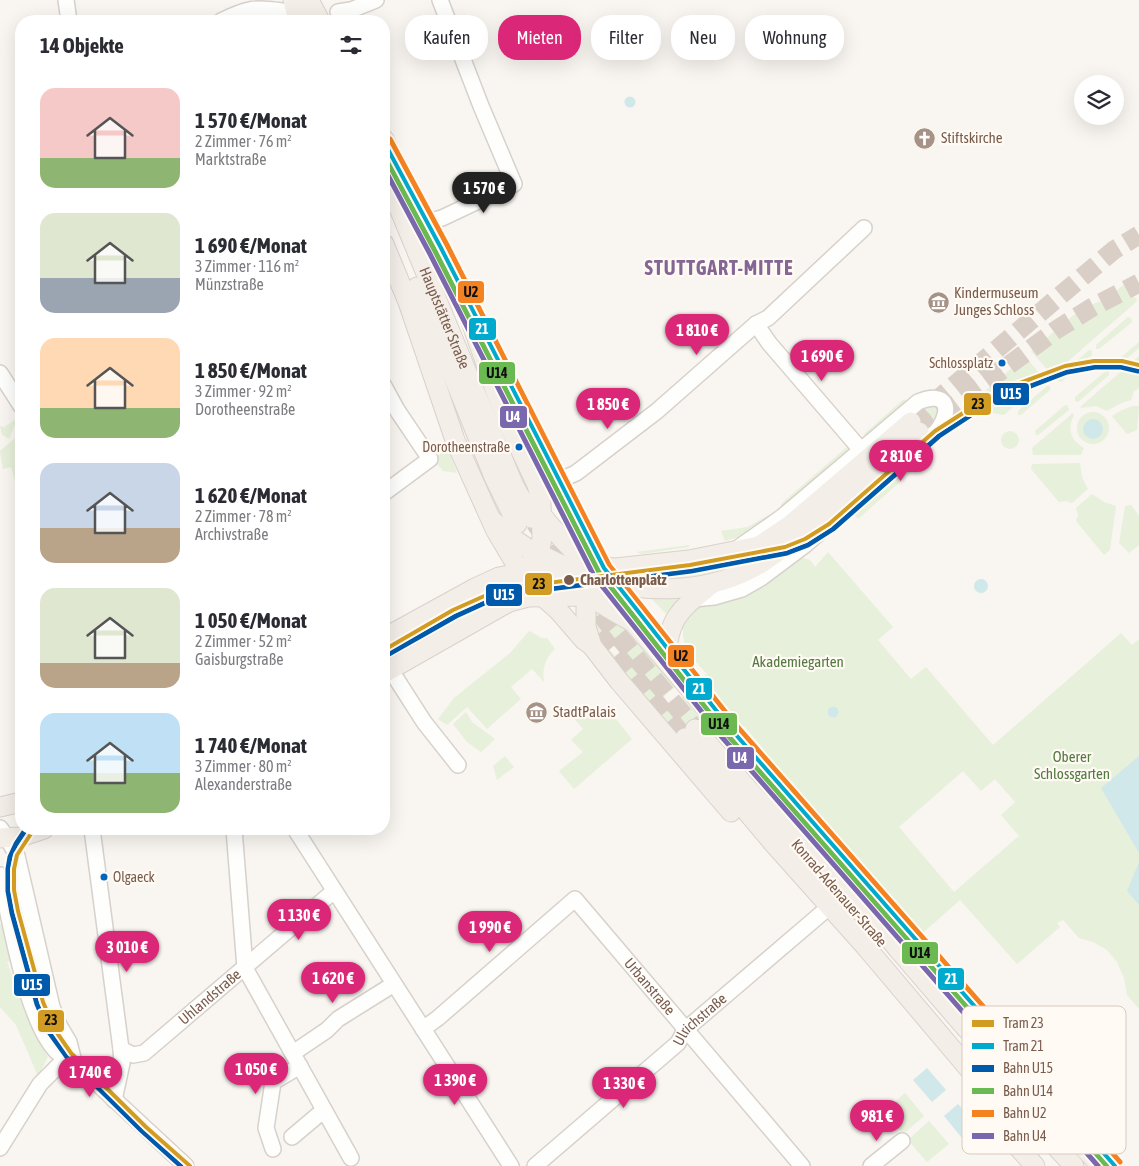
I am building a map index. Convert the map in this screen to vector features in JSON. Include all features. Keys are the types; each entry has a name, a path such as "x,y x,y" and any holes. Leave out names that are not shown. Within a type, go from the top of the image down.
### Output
{"main road":[{"path":"309,0 317,15"},
{"path":"287,6 298,15"},
{"path":"390,153 457,317 476,375 473,387"},
{"name":"Hauptstätter Straße","path":"390,186 514,486 517,521"},
{"path":"409,198 428,222 457,282 508,423 537,485 541,501 517,521 496,531 521,572 584,640 592,646 618,681 781,870 822,912 836,930 865,946"},
{"name":"Hauptstätter Straße","path":"390,220 494,477 517,521"},
{"path":"390,258 408,302 449,426 517,521 542,538 539,554 506,589 495,597 478,619"},
{"path":"408,302 438,340"},
{"path":"390,669 508,602 528,597 598,588 675,588 714,582 742,573 763,562 798,536 915,427 783,530 759,546 732,553 616,568 598,588 594,607 589,611 586,618 586,627 592,646"},
{"path":"517,521 511,538 566,567 598,588"},
{"path":"517,521 552,529 598,588 632,621 752,762 858,895 892,949 962,1024"},
{"path":"643,587 648,565"},
{"path":"390,635 492,579 521,572 566,567"},
{"path":"521,572 598,588"},
{"path":"666,660 671,626 678,612 714,582"},
{"path":"458,597 464,598 472,607 478,619"},
{"name":"Konrad-Adenauer-Straße","path":"962,1033 931,1000 892,949 690,734 773,842 865,946 962,1061"},
{"path":"0,807 15,804"},
{"path":"2,832 20,837 26,835"},
{"path":"1024,1154 1035,1166"},
{"name":"Konrad-Adenauer-Straße","path":"1063,1154 1074,1166"},
{"name":"Konrad-Adenauer-Straße","path":"1074,1154 1085,1166"},
{"path":"1090,1154 1101,1166"}],"street":[{"path":"66,0 68,15"},
{"path":"337,11 351,10 376,0"},
{"path":"428,222 442,218 514,184 481,106 440,0"},
{"path":"233,15 243,10 287,6"},
{"path":"537,485 556,482 576,472 658,410 756,324 768,318 864,228"},
{"path":"756,324 769,343 860,450"},
{"path":"0,373 15,397"},
{"path":"390,397 430,459 390,489"},
{"path":"693,599 714,597 742,589 761,578 805,545 937,431 945,416 946,406 944,401 936,398 926,398 918,402 782,517 732,553"},
{"path":"742,573 773,568"},
{"path":"390,675 458,765"},
{"path":"15,808 8,814 2,832 18,859 52,1007 59,1025 69,1042 71,1058"},
{"path":"18,859 25,843 34,835"},
{"path":"93,835 121,1048 122,1063 114,1100"},
{"path":"234,835 245,968 351,1158"},
{"path":"299,835 511,1166"},
{"path":"0,875 20,965 36,1017 52,1046 59,1054 71,1058 186,1166"},
{"name":"Uhlandstraße","path":"121,1048 133,1055 144,1053 334,891"},
{"name":"Urbanstraße","path":"423,1029 438,1018 574,898 802,1166"},
{"name":"Ulrichstraße","path":"535,1166 678,1043 685,1030 822,912"},
{"path":"273,1149 266,1128 273,1082 338,1019 394,984"},
{"path":"0,1148 40,1084 71,1058"},
{"path":"292,1137 324,1110"},
{"path":"871,1166 902,1141"}],"green space":[{"path":"1123,285 1137,300 1135,303 1052,375 1031,351 1081,309 1108,298"},
{"path":"1128,317 1131,318 1132,322 1099,349 1096,349 1096,345"},
{"path":"1139,342 1139,348 1116,368 1113,368 1113,364"},
{"path":"1089,350 1092,351 1092,355 1061,382 1058,381 1058,377"},
{"path":"1025,356 1045,380 1004,415 984,414 975,400"},
{"path":"1139,356 1139,388 1134,391 1131,400 1107,411 1096,406 1080,407"},
{"path":"1106,371 1109,371 1109,375 1078,402 1075,401 1075,397"},
{"path":"1047,386 1050,386 1050,390 1021,415 1018,415 1018,411"},
{"path":"904,399 908,404 869,435 863,435"},
{"path":"931,403 938,407 941,414 935,424 922,436 906,417"},
{"path":"1065,405 1068,406 1069,410 1036,435 1035,431"},
{"path":"1133,406 1139,406 1137,430 1127,434 1112,416"},
{"path":"1093,412 1099,413 1104,417 1108,422 1108,434 1104,439 1099,443 1093,444 1087,443 1082,439 1078,434 1077,428 1078,422 1082,417 1087,413"},
{"path":"1073,413 1070,429 1073,437 1084,448 1081,455 1033,455 1032,448"},
{"path":"15,420 9,439 2,435 0,426 4,427"},
{"path":"1010,431 1016,434 1019,440 1016,446 1010,449 1004,446 1001,440 1004,434"},
{"path":"15,438 15,481 11,467 3,469 0,451"},
{"path":"848,446 848,451 844,458 783,510 781,504"},
{"path":"922,450 928,457 858,519 852,512"},
{"path":"443,452 449,453 451,456 457,473 443,471 437,464 436,457"},
{"path":"1080,463 1082,477 1088,489 1072,503 1066,501 1059,502 1031,469 1032,464"},
{"path":"1092,494 1104,502 1116,506 1110,550 1104,555 1076,521 1078,515 1076,508"},
{"path":"1131,505 1139,516 1139,545 1129,553 1119,543 1125,506"},
{"path":"771,514 774,518 748,534 725,541 721,531 747,527"},
{"path":"689,545 689,547 642,554 636,552"},
{"path":"764,551 754,560 695,580 653,579 655,575 737,562"},
{"path":"828,552 893,627 878,640 911,679 926,667 993,745 1121,633 1132,645 1139,639 1139,1009 1127,995 1124,978 1117,962 1107,950 1093,942 1079,938 1063,920 1057,923 1060,927 1017,964 960,900 907,947 847,871 790,792 792,790 763,753 765,751 745,727 738,725 699,680 707,674 687,650 683,638 683,630 679,625 691,609 800,557 810,560 815,567","holes":["963,771 981,791 995,779 1015,802 1001,815 1019,836 954,892 899,827"]},
{"path":"689,593 666,614 649,596"},
{"path":"635,596 660,624 662,640 625,598"},
{"path":"602,611 634,638 675,687 648,710 599,653 591,616 596,612","holes":["618,640 623,640 627,646 615,656 610,650 611,646"]},
{"path":"529,631 542,638 547,638 555,649 545,664 544,682 532,669 511,687 521,699 487,729 467,707 447,725 438,719 454,698 510,653"},
{"path":"683,697 704,722 678,744 656,719"},
{"path":"607,708 632,739 574,789 559,771 583,752 571,740 583,729 566,709 582,718 591,718"},
{"path":"466,712 472,722 495,739 481,752 467,742 453,724"},
{"path":"505,756 514,767 497,780 493,766"},
{"path":"0,924 3,925 12,960 7,962 34,1034 48,1057 38,1076 16,1025 0,1007"},
{"path":"905,1093 924,1116 903,1134 884,1112"},
{"path":"929,1121 949,1144 927,1162 908,1140"}],"water":[{"path":"630,96 636,102 630,108 624,102"},
{"path":"1093,419 1100,422 1103,429 1100,436 1093,439 1086,436 1083,429 1086,422"},
{"path":"978,579 984,579 988,586 984,593 978,593 974,589 974,583"},
{"path":"833,706 839,712 833,718 827,712"},
{"path":"1139,756 1139,853 1101,788"},
{"path":"1139,862 1139,905 1127,891"},
{"path":"927,1068 946,1090 932,1102 913,1080"},
{"path":"958,1104 962,1109 962,1138 944,1116"}],"tunnel":[{"path":"911,422 1114,250 1139,235"},
{"path":"919,432 1056,330 1091,308 1139,283"},
{"path":"535,523 606,621 695,729"},
{"path":"581,612 685,738"}],"tram line":[{"name":"21","path":"390,153 441,248 604,568 730,728 974,1006"},
{"name":"23","path":"390,647 453,610 500,589 690,565 785,547 805,539 829,524 935,431 974,406 1012,386 1065,366 1094,361 1122,361 1139,365"},
{"name":"23","path":"30,835 17,855 14,869 14,890 43,1002 55,1030 71,1053 146,1127 190,1166"},
{"name":"21","path":"1104,1154 1115,1166"}],"rail line":[{"name":"U2","path":"390,139 447,245 609,565 735,724 983,1006"},
{"name":"U14","path":"390,166 599,572 725,732 966,1006"},
{"name":"U4","path":"390,179 594,576 721,736 962,1011"},
{"name":"U15","path":"390,653 456,616 502,595 691,571 787,553 808,545 833,529 939,436 977,411 1015,392 1067,372 1095,367 1121,367 1138,371"},
{"name":"U15","path":"22,835 10,857 8,891 12,913 37,1004 49,1032 67,1057 142,1131 181,1166"},
{"name":"U4","path":"1087,1154 1098,1166"},
{"name":"U14","path":"1096,1154 1107,1166"},
{"name":"U2","path":"1113,1154 1120,1162"}],"place":[{"name":"Stiftskirche","path":"925,138"},
{"name":"Kindermuseum Junges Schloss","path":"938,302"},
{"name":"Schlossplatz","path":"1002,363"},
{"name":"Dorotheenstraße","path":"519,447"},
{"name":"Charlottenplatz","path":"569,580"},
{"name":"StadtPalais","path":"537,712"},
{"name":"Olgaeck","path":"104,877"}],"district":[{"name":"STUTTGART-MITTE","path":"719,268"}],"park label":[{"name":"Akademiegarten","path":"798,662"},
{"name":"Oberer Schlossgarten","path":"1072,766"}]}
